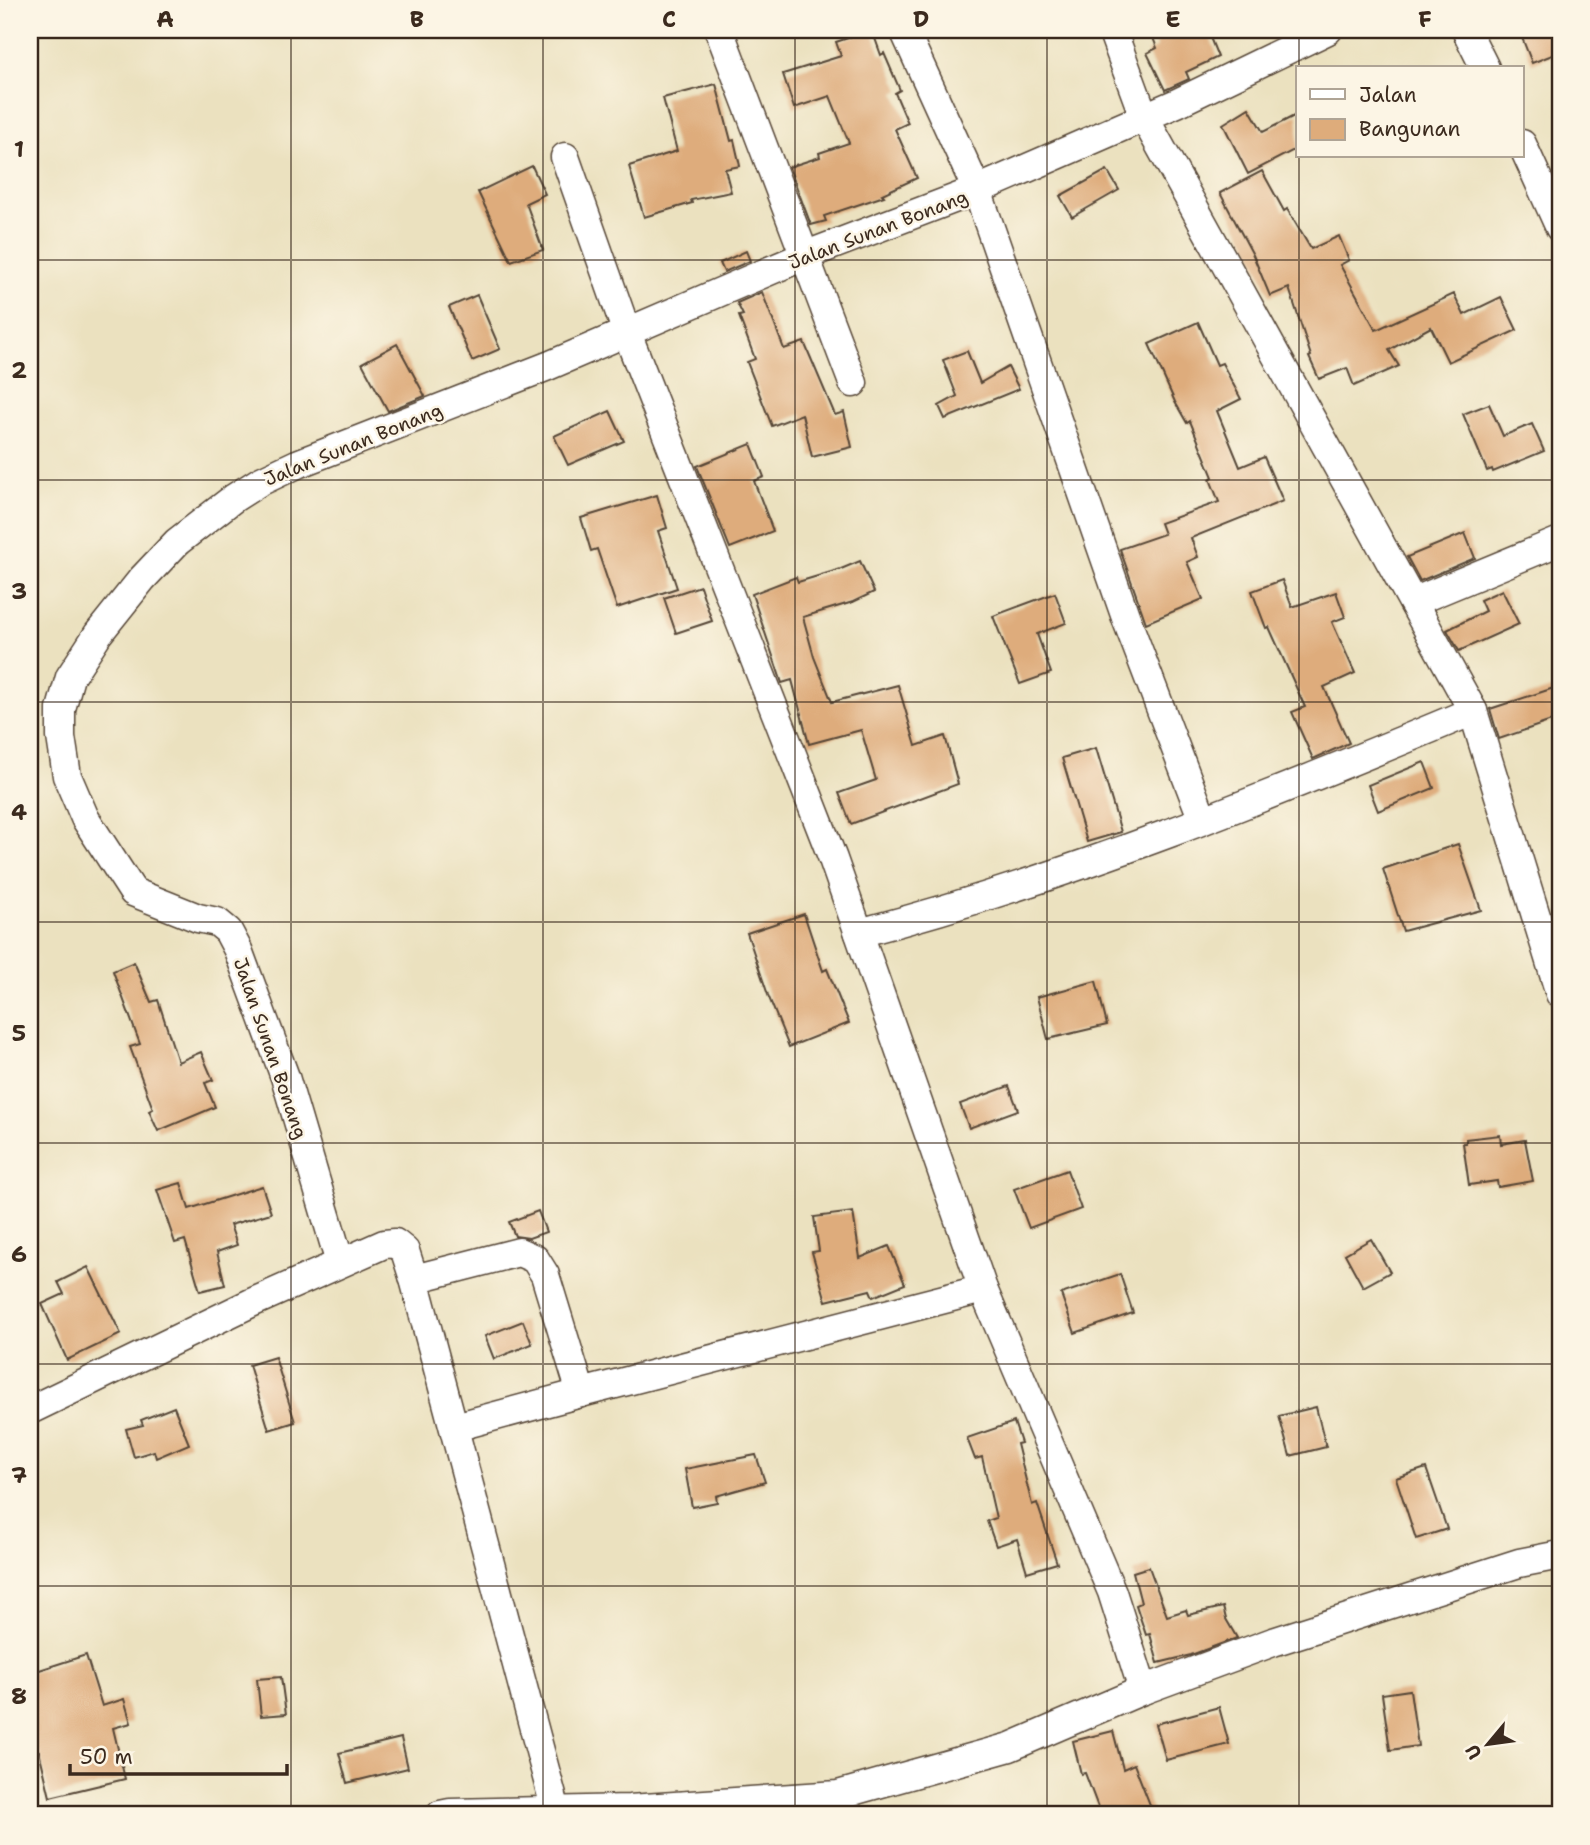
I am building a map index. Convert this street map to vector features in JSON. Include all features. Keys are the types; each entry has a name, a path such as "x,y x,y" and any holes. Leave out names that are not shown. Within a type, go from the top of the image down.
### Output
{"street":[{"path":"719,30 853,383"},
{"path":"904,30 977,190 1126,618 1203,820"},
{"path":"1112,30 1144,117 1473,711 1560,994"},
{"name":"Jalan Sunan Bonang","path":"340,1263 285,1077 243,961 228,931 217,922 176,911 133,892 85,818 67,776 61,737 61,709 70,677 98,634 142,579 177,542 259,482 297,464 627,333 804,256 977,190 1177,103 1328,30"},
{"path":"1466,30 1484,66"},
{"path":"1524,148 1560,228"},
{"path":"565,157 627,333 833,859 983,1289 1112,1592 1143,1690"},
{"path":"1413,602 1560,541"},
{"path":"859,933 942,912 1044,879 1344,765 1473,711"},
{"path":"30,1410 340,1263 384,1244 395,1243 405,1251 414,1279 556,1811"},
{"path":"414,1279 519,1252 535,1259 545,1275 581,1393"},
{"path":"455,1427 983,1289"},
{"path":"447,1814 629,1809 838,1795 1010,1747 1143,1690 1273,1642 1519,1563 1560,1555"}],"building":[{"path":"872,30 881,55 884,53 900,90 895,93 908,123 895,129 917,178 882,194 884,196 824,216 826,221 811,225 789,167 820,157 819,153 849,143 830,96 794,108 783,74 841,56 836,42"},
{"path":"1150,30 1207,30 1218,57 1186,72 1189,79 1165,90 1147,53 1157,48"},
{"path":"1519,30 1560,30 1560,52 1532,63"},
{"path":"716,84 740,166 725,169 731,192 691,200 692,203 644,217 629,166 677,151 663,98"},
{"path":"1249,108 1263,132 1296,115 1296,149 1248,174 1223,124"},
{"path":"532,166 545,194 526,203 543,250 511,261 478,192"},
{"path":"1107,170 1119,190 1072,217 1060,196"},
{"path":"1262,171 1284,211 1287,209 1311,249 1339,236 1349,260 1340,265 1376,330 1454,294 1464,315 1501,297 1517,330 1448,362 1431,327 1389,350 1399,366 1354,386 1347,368 1319,379 1309,357 1311,356 1289,288 1270,296 1253,255 1220,193"},
{"path":"746,251 750,261 724,272 720,263"},
{"path":"762,292 784,349 804,342 835,415 844,412 852,447 812,457 802,414 772,426 747,362 755,359 737,303"},
{"path":"477,295 500,349 472,361 449,307"},
{"path":"1198,322 1217,365 1222,363 1241,399 1217,411 1240,467 1264,457 1283,501 1191,538 1198,557 1187,562 1203,599 1146,623 1120,549 1164,534 1160,523 1219,502 1210,479 1213,477 1190,421 1187,423 1175,402 1149,344"},
{"path":"397,344 425,396 388,411 362,363"},
{"path":"967,351 980,383 1008,367 1019,389 945,419 939,406 957,396 943,360"},
{"path":"1489,404 1503,436 1532,424 1544,451 1493,472 1492,469 1487,471 1463,414"},
{"path":"610,411 624,441 568,465 554,436"},
{"path":"751,444 764,477 754,481 773,531 730,548 697,466"},
{"path":"657,495 667,528 658,531 677,588 617,608 597,549 591,551 581,518"},
{"path":"1465,533 1475,558 1420,581 1407,557"},
{"path":"860,561 874,592 853,602 803,617 814,657 832,702 898,685 916,746 945,736 958,784 851,824 839,793 876,780 861,730 809,744 792,680 782,683 752,594 796,577 798,582"},
{"path":"1282,580 1292,607 1336,592 1345,617 1332,622 1355,673 1324,687 1349,743 1313,759 1292,712 1305,707 1269,627 1266,628 1252,591"},
{"path":"700,586 712,621 676,633 664,598"},
{"path":"1502,590 1519,624 1459,651 1447,630 1485,611 1480,600"},
{"path":"1055,593 1066,623 1037,634 1051,673 1020,684 993,616"},
{"path":"1560,686 1560,718 1499,739 1490,709"},
{"path":"1096,748 1121,832 1087,842 1062,758"},
{"path":"1424,762 1434,788 1378,811 1368,785"},
{"path":"1458,844 1481,910 1403,931 1383,869"},
{"path":"804,914 823,971 827,969 849,1023 789,1047 747,933"},
{"path":"134,962 151,1002 158,1000 178,1062 201,1052 213,1080 205,1083 215,1107 158,1131 149,1111 153,1109 130,1047 140,1044 113,971"},
{"path":"1096,981 1107,1025 1048,1039 1037,997"},
{"path":"1009,1086 1018,1110 969,1128 960,1104"},
{"path":"1500,1135 1501,1144 1525,1140 1533,1181 1498,1187 1497,1181 1469,1185 1463,1143 1466,1143 1466,1139"},
{"path":"1067,1170 1081,1209 1029,1228 1014,1189"},
{"path":"181,1183 189,1209 262,1186 271,1213 230,1225 237,1245 217,1252 225,1285 200,1291 185,1240 175,1243 157,1190"},
{"path":"538,1211 546,1232 529,1238 515,1236 509,1222"},
{"path":"853,1212 860,1258 889,1246 905,1284 873,1297 870,1290 826,1301 812,1252 819,1251 814,1217"},
{"path":"1371,1239 1390,1272 1363,1287 1345,1254"},
{"path":"88,1267 121,1334 67,1360 42,1304 64,1294 58,1282"},
{"path":"1120,1274 1133,1313 1075,1333 1061,1294"},
{"path":"523,1321 532,1344 494,1359 485,1336"},
{"path":"275,1357 295,1422 269,1430 249,1365"},
{"path":"174,1407 189,1444 156,1458 154,1451 134,1457 126,1429 143,1425 141,1420"},
{"path":"1316,1407 1326,1447 1290,1456 1279,1416"},
{"path":"1014,1422 1021,1443 1017,1444 1032,1505 1037,1503 1057,1563 1027,1572 1017,1539 996,1546 987,1521 996,1518 982,1457 975,1459 967,1438"},
{"path":"756,1455 765,1482 716,1496 717,1502 692,1507 685,1469"},
{"path":"1426,1468 1447,1529 1416,1539 1396,1478"},
{"path":"1149,1567 1167,1616 1186,1610 1188,1615 1223,1607 1226,1619 1237,1638 1191,1655 1158,1663 1150,1634 1146,1635 1136,1605 1141,1603 1133,1572"},
{"path":"86,1655 102,1706 124,1699 131,1723 113,1728 125,1779 50,1797 39,1751 30,1753 30,1673"},
{"path":"281,1677 286,1714 261,1716 257,1679"},
{"path":"1410,1690 1418,1746 1390,1750 1382,1694"},
{"path":"1219,1707 1229,1744 1166,1760 1156,1724"},
{"path":"1113,1731 1123,1769 1134,1764 1154,1815 1101,1815 1085,1773 1081,1774 1073,1741"},
{"path":"401,1738 408,1768 347,1783 339,1753"}]}
